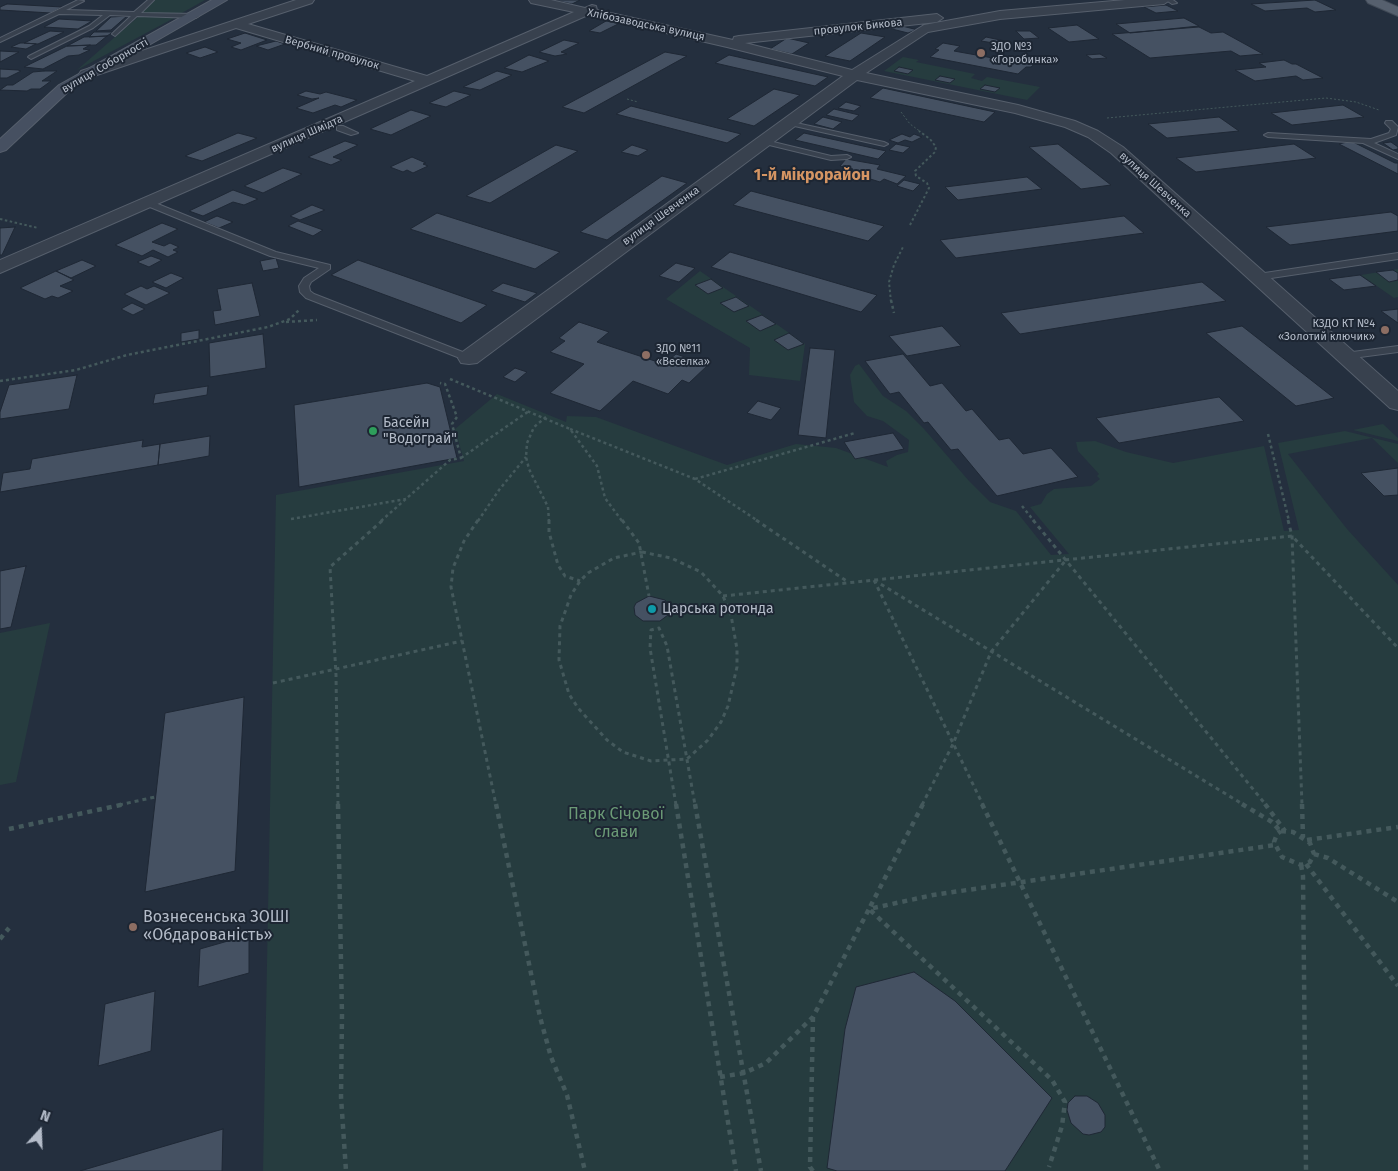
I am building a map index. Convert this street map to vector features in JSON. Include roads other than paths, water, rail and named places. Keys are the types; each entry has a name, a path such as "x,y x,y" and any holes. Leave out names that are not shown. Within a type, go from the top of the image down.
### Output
{"main road":[{"name":"вулиця Соборності","path":"3,142 56,93 86,74 196,16 221,0"},
{"path":"1372,0 1398,12"}],"street":[{"path":"86,74 308,0"},
{"name":"Хлібозаводська вулиця","path":"535,0 728,42"},
{"name":"вулиця Шмідта","path":"0,267 614,0"},
{"name":"провулок Бикова","path":"728,42 749,38 995,14 1169,1"},
{"path":"970,9 995,14"},
{"name":"вулиця Шевченка","path":"468,358 855,75 924,30 995,14"},
{"name":"Вербний провулок","path":"235,24 428,81"},
{"name":"вулиця Шевченка","path":"728,42 855,75 1027,111 1070,124 1093,134 1117,150 1398,403"},
{"path":"137,46 161,49"}],"lane":[{"path":"115,34 151,0"},
{"path":"0,40 81,1"},
{"path":"58,12 196,16"},
{"path":"31,57 91,26 108,14"},
{"path":"790,122 884,144"},
{"path":"1268,135 1361,141 1379,140 1383,137 1396,137 1395,129 1389,123 1398,126"},
{"path":"340,128 354,132"},
{"path":"764,141 831,158 847,157"},
{"path":"1361,141 1398,156"},
{"path":"148,203 272,254 327,267 307,280 304,286 305,292 310,296 468,358"},
{"path":"1258,277 1398,256"},
{"path":"1345,356 1398,349"}],"place":[{"name":"ЗДО №3 «Горобинка»","path":"981,53"},
{"name":"КЗДО КТ №4 «Золотий ключик»","path":"1385,330"},
{"name":"ЗДО №11 «Веселка»","path":"646,355"},
{"name":"Басейн \"Водограй\"","path":"373,431"},
{"name":"Царська ротонда","path":"652,609"},
{"name":"Вознесенська ЗОШІ «Обдарованість»","path":"133,927"}],"district":[{"name":"1-й мікрорайон","path":"812,176"}],"park label":[{"name":"Парк Січової слави","path":"616,824"}]}
